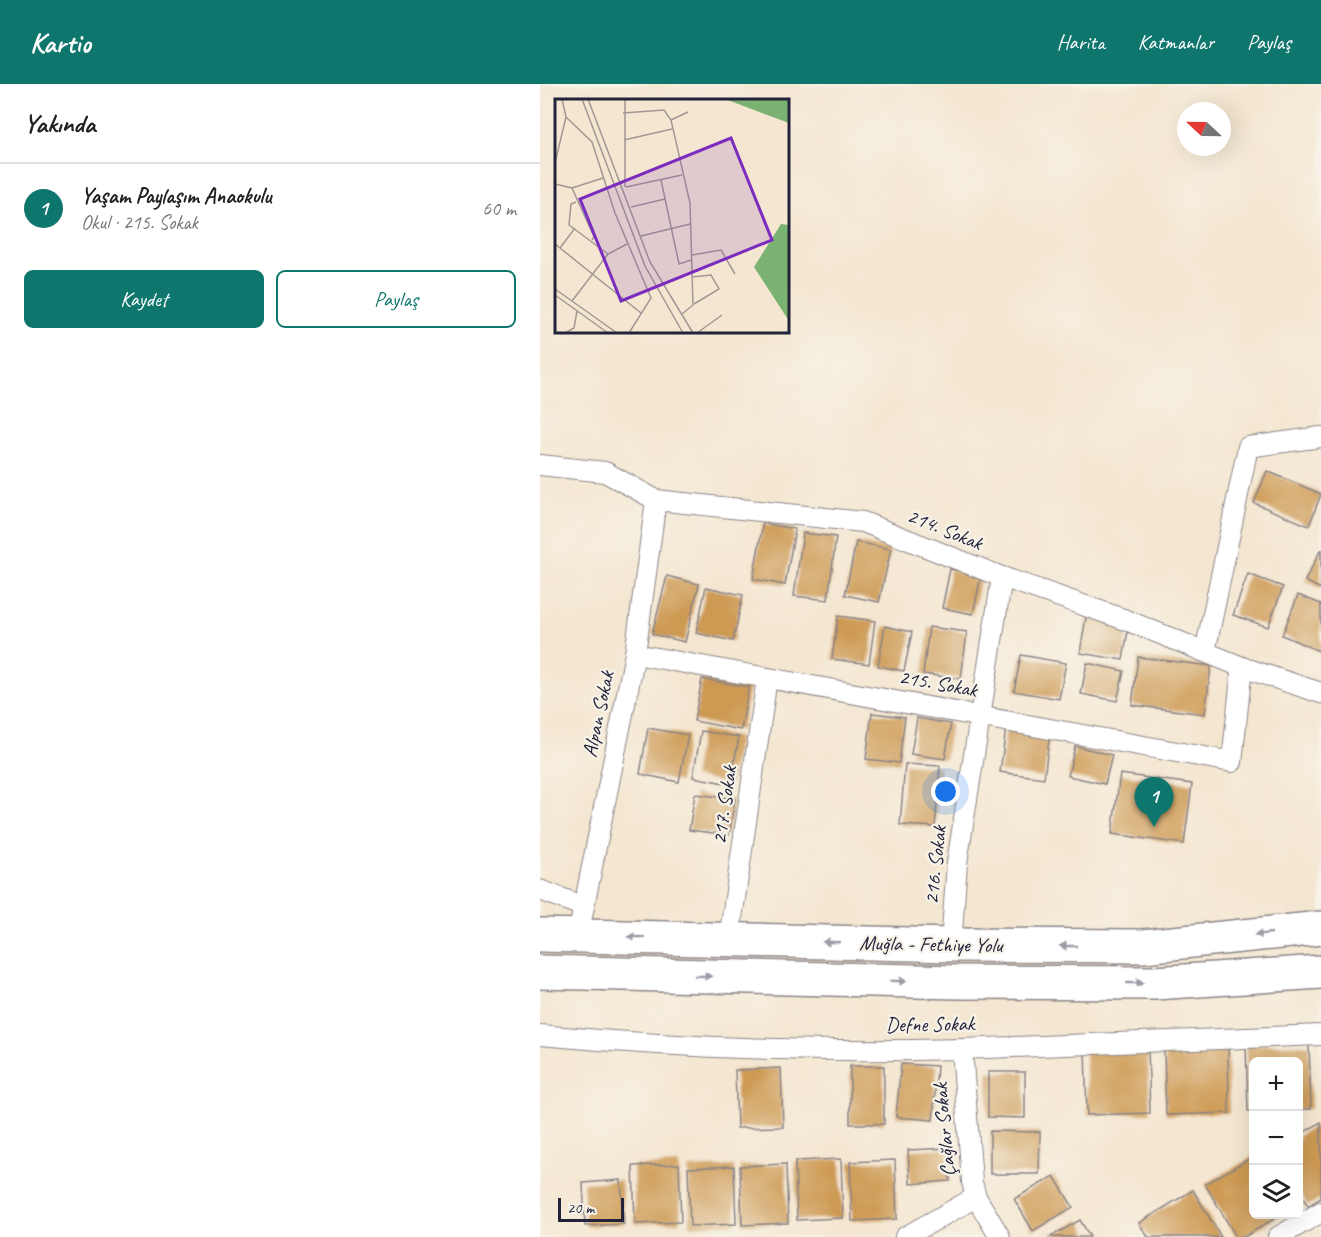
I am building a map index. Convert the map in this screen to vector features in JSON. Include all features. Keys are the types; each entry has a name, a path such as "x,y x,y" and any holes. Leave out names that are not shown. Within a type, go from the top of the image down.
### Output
{"highway":[{"name":"Muğla - Fethiye Yolu","path":"540,935 580,921 729,939 951,945 1143,946 1321,928"},
{"name":"Muğla - Fethiye Yolu","path":"540,972 958,982 1154,983 1321,972"}],"street":[{"path":"1205,652 1248,447 1321,437"},
{"name":"214. Sokak","path":"540,465 605,472 656,500 863,522 1002,577 1126,620 1242,668 1321,693"},
{"name":"Alpan Sokak","path":"580,921 635,654 656,500"},
{"name":"216. Sokak","path":"951,945 957,863 1002,577"},
{"name":"215. Sokak","path":"635,654 979,714 1232,762 1242,668"},
{"name":"217. Sokak","path":"729,939 767,678"},
{"path":"540,890 580,921"},
{"name":"Defne Sokak","path":"540,1035 614,1042 727,1047 962,1049 1321,1035"},
{"name":"Çağlar Sokak","path":"962,1049 972,1182 976,1197 1000,1237"},
{"path":"905,1237 976,1197"},
{"path":"1278,1237 1321,1212"}],"building":[{"path":"1267,471 1321,494 1309,526 1254,503"},
{"path":"763,523 795,529 785,585 753,579"},
{"path":"803,533 836,537 828,600 794,596"},
{"path":"856,542 891,549 879,602 845,595"},
{"path":"1321,549 1321,589 1305,581"},
{"path":"950,569 981,576 973,614 942,608"},
{"path":"1248,574 1283,587 1268,627 1233,615"},
{"path":"667,576 699,584 685,642 652,634"},
{"path":"706,587 743,595 733,641 696,633"},
{"path":"1298,595 1321,604 1321,652 1282,635"},
{"path":"838,616 875,621 869,664 832,659"},
{"path":"1086,617 1129,624 1123,660 1080,653"},
{"path":"885,626 912,632 904,671 878,666"},
{"path":"929,627 967,632 961,679 923,674"},
{"path":"1021,655 1066,663 1059,699 1014,691"},
{"path":"1138,657 1211,666 1205,714 1132,705"},
{"path":"1087,663 1124,671 1117,701 1081,694"},
{"path":"702,679 749,687 741,730 694,721"},
{"path":"872,713 905,717 899,763 866,759"},
{"path":"917,718 951,724 945,759 911,754"},
{"path":"648,728 688,735 679,782 640,774"},
{"path":"1006,728 1050,733 1044,778 1000,772"},
{"path":"701,731 739,737 730,784 693,777"},
{"path":"1075,746 1112,755 1105,784 1068,776"},
{"path":"905,764 940,766 935,827 900,825"},
{"path":"1120,774 1192,784 1184,844 1112,834"},
{"path":"695,794 735,799 729,835 689,830"},
{"path":"1309,1044 1311,1109 1303,1109 1303,1057 1249,1057 1248,1111 1246,1045"},
{"path":"1148,1048 1150,1113 1087,1115 1085,1050"},
{"path":"1228,1048 1229,1113 1166,1115 1164,1050"},
{"path":"901,1064 937,1066 933,1120 896,1117"},
{"path":"850,1066 884,1066 884,1124 850,1124"},
{"path":"781,1068 783,1127 737,1128 735,1070"},
{"path":"988,1072 1025,1072 1025,1118 988,1117"},
{"path":"1321,1122 1321,1198 1308,1206 1303,1198 1303,1133"},
{"path":"990,1131 1040,1132 1039,1174 990,1174"},
{"path":"948,1148 950,1181 910,1184 908,1150"},
{"path":"841,1159 843,1218 797,1220 795,1161"},
{"path":"1249,1159 1249,1219 1274,1219 1244,1237 1236,1237 1205,1184"},
{"path":"895,1160 897,1219 852,1221 850,1162"},
{"path":"679,1164 681,1222 635,1224 633,1166"},
{"path":"786,1164 788,1223 742,1225 740,1166"},
{"path":"734,1166 736,1224 690,1226 688,1168"},
{"path":"1054,1176 1073,1207 1033,1231 1014,1199"},
{"path":"621,1180 624,1224 585,1226 583,1183"},
{"path":"1193,1190 1221,1237 1148,1237 1139,1223"},
{"path":"1080,1220 1090,1237 1050,1237"}],"place":[{"name":"Yaşam Paylaşım Anaokulu","path":"1154,827"}]}
